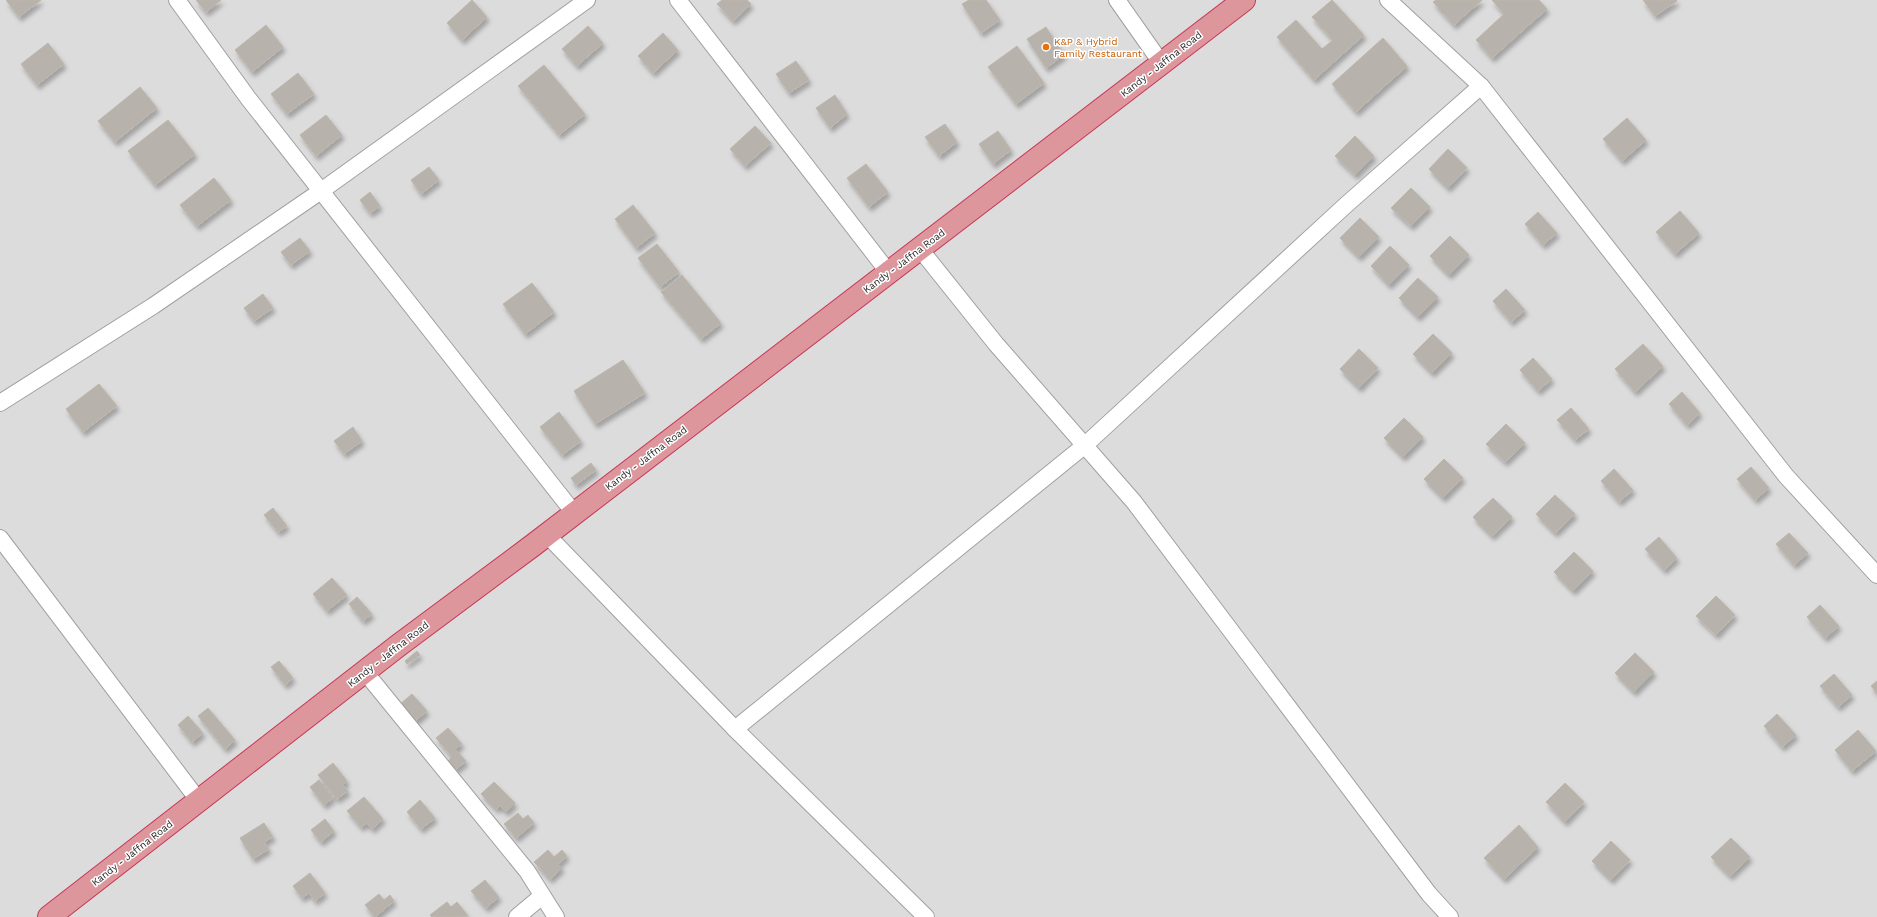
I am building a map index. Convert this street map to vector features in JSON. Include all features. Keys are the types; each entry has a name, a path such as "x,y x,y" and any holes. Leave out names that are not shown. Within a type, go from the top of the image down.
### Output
{"highway":[{"name":"Kandy - Jaffna Road","path":"50,917 365,672 574,514 1244,0"}],"street":[{"path":"177,0 248,98 574,514"},
{"path":"0,403 153,306 321,191 587,0"},
{"path":"678,0 889,273"},
{"path":"1117,0 1162,64"},
{"path":"1388,0 1482,86 1786,476 1877,575"},
{"path":"735,729 1084,446 1347,204 1482,86"},
{"path":"920,249 996,344 1134,502 1429,894 1450,917"},
{"path":"547,534 735,729 926,917"},
{"path":"0,538 199,801"},
{"path":"365,672 527,871 556,917"},
{"path":"517,917 542,896"}],"shaded area":[{"path":"0,0 1877,0 1877,917 0,917"}],"building":[{"path":"6,0 41,0 19,17"},
{"path":"196,0 221,0 206,12"},
{"path":"472,0 487,17 462,40 447,23"},
{"path":"722,0 747,0 751,4 733,21 717,4"},
{"path":"969,0 986,0 1000,20 981,33 962,4"},
{"path":"1332,0 1364,35 1314,80 1277,37 1296,20 1322,49 1333,40 1312,17"},
{"path":"1436,0 1482,0 1454,25 1433,2"},
{"path":"1492,0 1539,0 1547,9 1492,58 1476,40 1504,14"},
{"path":"1643,0 1676,0 1677,1 1655,16"},
{"path":"266,25 283,47 252,72 235,50"},
{"path":"588,26 603,43 577,66 562,49"},
{"path":"1046,27 1064,55 1046,68 1027,39"},
{"path":"663,33 678,50 653,73 638,56"},
{"path":"1383,38 1407,66 1356,112 1332,84"},
{"path":"48,43 64,64 37,85 21,64"},
{"path":"1017,46 1044,83 1016,104 988,67"},
{"path":"796,61 809,80 789,93 776,74"},
{"path":"544,65 585,114 559,135 518,86"},
{"path":"298,73 314,94 287,114 271,94"},
{"path":"140,87 157,108 115,142 98,121"},
{"path":"835,95 847,114 830,128 816,108"},
{"path":"326,115 342,135 316,156 300,135"},
{"path":"1627,118 1646,140 1622,161 1603,139"},
{"path":"168,120 195,154 155,185 128,151"},
{"path":"945,124 957,142 939,156 925,137"},
{"path":"755,126 771,143 745,166 730,149"},
{"path":"998,131 1011,150 993,164 979,144"},
{"path":"1355,136 1374,156 1355,175 1335,156"},
{"path":"1448,149 1467,168 1448,188 1429,169"},
{"path":"866,164 888,192 869,207 847,178"},
{"path":"429,167 439,180 421,194 411,180"},
{"path":"214,178 231,200 197,226 180,205"},
{"path":"1411,188 1430,207 1411,226 1391,208"},
{"path":"370,192 380,206 370,213 360,200"},
{"path":"633,205 655,233 636,248 615,219"},
{"path":"1680,211 1699,233 1675,254 1656,232"},
{"path":"1538,212 1557,233 1543,245 1525,224"},
{"path":"1360,218 1379,237 1359,257 1340,238"},
{"path":"1450,236 1469,255 1449,275 1430,256"},
{"path":"300,238 310,251 291,265 281,252"},
{"path":"657,244 679,272 660,287 638,258"},
{"path":"1390,246 1409,265 1389,285 1371,266"},
{"path":"682,275 721,323 701,339 661,292"},
{"path":"1418,278 1438,297 1418,317 1399,298"},
{"path":"532,283 554,312 525,334 503,304"},
{"path":"1506,289 1525,310 1511,322 1493,301"},
{"path":"263,294 273,308 254,321 244,308"},
{"path":"1433,334 1452,353 1432,373 1413,354"},
{"path":"1643,344 1663,366 1635,392 1615,369"},
{"path":"1359,349 1378,368 1359,388 1340,369"},
{"path":"1533,358 1552,379 1538,391 1520,370"},
{"path":"623,360 645,393 595,424 574,391"},
{"path":"99,384 117,406 83,432 66,409"},
{"path":"1682,392 1700,413 1687,425 1669,404"},
{"path":"1571,408 1589,429 1575,440 1557,420"},
{"path":"559,412 581,441 562,455 540,427"},
{"path":"1404,418 1423,437 1403,457 1384,438"},
{"path":"1506,424 1525,443 1505,462 1486,444"},
{"path":"353,427 362,441 344,454 334,441"},
{"path":"1444,459 1463,478 1443,498 1424,479"},
{"path":"591,463 596,470 576,485 571,478"},
{"path":"1751,467 1769,488 1755,500 1737,479"},
{"path":"1614,469 1633,490 1619,502 1601,481"},
{"path":"1555,495 1575,514 1555,533 1536,514"},
{"path":"1493,498 1512,517 1492,536 1473,517"},
{"path":"273,508 287,526 278,532 264,515"},
{"path":"1789,533 1808,553 1794,565 1776,544"},
{"path":"1659,537 1677,558 1664,570 1645,549"},
{"path":"1574,552 1593,571 1573,591 1554,572"},
{"path":"332,578 347,595 327,611 313,594"},
{"path":"1716,596 1735,615 1716,635 1696,616"},
{"path":"357,597 372,614 363,621 349,604"},
{"path":"1820,605 1839,626 1825,638 1807,617"},
{"path":"417,651 420,655 407,664 405,661"},
{"path":"1635,653 1654,672 1634,692 1615,673"},
{"path":"279,661 293,678 285,685 271,667"},
{"path":"1834,674 1852,695 1838,707 1820,686"},
{"path":"1877,681 1877,693 1871,686"},
{"path":"412,694 427,711 414,722 399,705"},
{"path":"208,708 235,740 225,749 198,716"},
{"path":"1777,714 1796,735 1782,747 1764,726"},
{"path":"188,716 203,733 192,742 178,725"},
{"path":"448,728 462,744 455,749 466,761 455,770 448,761 452,757 436,738"},
{"path":"1858,730 1876,751 1852,771 1835,750"},
{"path":"333,763 347,781 343,785 348,791 337,799 318,775"},
{"path":"319,780 333,798 324,805 310,787"},
{"path":"494,782 515,803 506,812 500,806 496,809 481,794"},
{"path":"1565,783 1584,802 1565,822 1546,802"},
{"path":"364,797 383,819 372,829 367,823 361,827 347,811"},
{"path":"420,800 435,818 421,829 407,812"},
{"path":"518,813 523,819 528,815 534,823 516,838 504,824"},
{"path":"325,819 334,831 321,842 311,830"},
{"path":"264,823 273,837 264,842 269,849 253,859 240,838"},
{"path":"1519,825 1538,847 1504,879 1484,858"},
{"path":"1731,838 1750,857 1730,876 1711,857"},
{"path":"1611,841 1630,860 1611,880 1592,861"},
{"path":"548,850 554,857 562,850 567,856 558,864 562,868 550,879 534,862"},
{"path":"310,873 325,893 315,901 309,893 302,898 293,886"},
{"path":"485,880 499,897 486,908 471,891"},
{"path":"379,894 384,900 390,895 394,901 375,917 365,905"},
{"path":"447,902 451,907 457,902 468,916 432,917 430,915"}],"place":[{"name":"K&P & Hybrid Family Restaurant","path":"1046,47"}]}
